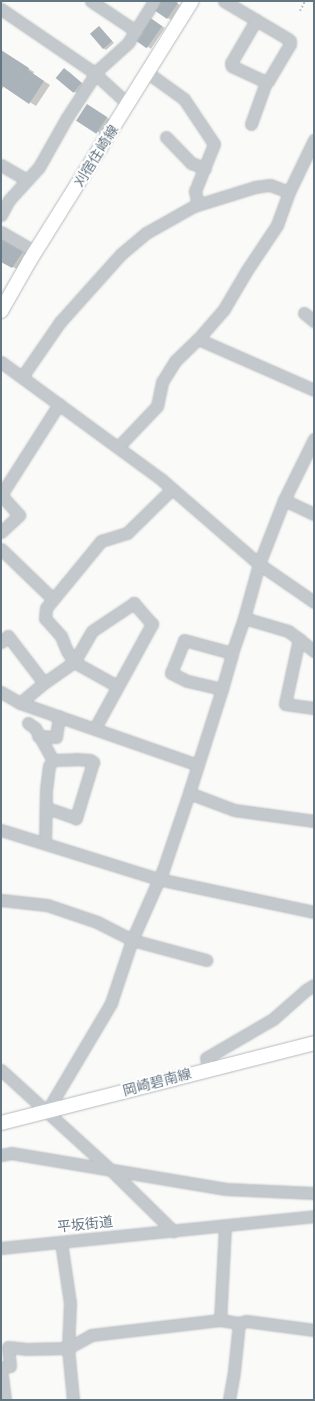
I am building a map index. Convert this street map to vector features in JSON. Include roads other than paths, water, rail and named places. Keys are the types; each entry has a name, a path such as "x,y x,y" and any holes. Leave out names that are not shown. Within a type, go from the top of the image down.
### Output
{"main road":[{"name":"刈宿住崎線","path":"1,311 35,252 192,1"},
{"name":"岡崎碧南線","path":"1,1123 314,1043"}],"street":[{"path":"91,1 136,31"},
{"path":"1,215 9,200 39,167 66,119 96,74 128,43 154,1"},
{"path":"224,1 290,41 290,44 266,82 251,124"},
{"path":"1,9 96,74 128,104"},
{"path":"256,20 231,63 232,66 266,82"},
{"path":"148,73 184,99 214,144 195,191 198,205"},
{"path":"166,137 191,163 205,168"},
{"path":"118,447 157,406 162,382 175,361 198,339 224,309 247,270 277,225 289,192 314,140"},
{"path":"1,165 27,180"},
{"path":"22,377 60,322 121,254 146,233 174,216 198,205 255,187 270,186 289,192"},
{"path":"1,232 35,252"},
{"path":"304,312 314,320"},
{"path":"198,339 314,390"},
{"path":"1,362 118,447 172,489 259,564 314,602"},
{"path":"1,532 19,514 1,495 59,404"},
{"path":"47,1111 111,1003 132,940 163,870 189,793 244,618 259,564 284,500 314,439"},
{"path":"117,686 74,662 61,636 45,618 46,608 101,541 127,533 172,489"},
{"path":"284,500 314,514"},
{"path":"1,549 53,599"},
{"path":"20,703 44,682 74,662 92,631 134,603 152,624 95,728"},
{"path":"244,618 288,631 314,650"},
{"path":"1,642 8,636 44,682"},
{"path":"299,639 285,704 314,708"},
{"path":"222,689 187,681 171,673 184,640 232,653"},
{"path":"1,692 20,703 198,765"},
{"path":"38,736 56,737 59,716"},
{"path":"28,724 35,728 38,736 53,760"},
{"path":"46,808 76,818 93,762 90,760 76,759 53,760"},
{"path":"45,844 49,766 53,760"},
{"path":"189,793 234,810 314,821"},
{"path":"1,830 158,879 314,912"},
{"path":"1,900 47,905 97,922 132,940 206,960"},
{"path":"209,1069 206,1058 273,1019 306,990 314,985"},
{"path":"1,1070 112,1171 173,1231"},
{"path":"1,1155 11,1153 226,1189 314,1193"},
{"path":"220,1320 225,1226 314,1216"},
{"name":"平坂街道","path":"1,1248 225,1226"},
{"path":"61,1242 70,1303 68,1348 73,1400"},
{"path":"6,1400 1,1368 10,1366 8,1347 26,1349 68,1348 91,1335 220,1320 239,1323 246,1321 314,1330"},
{"path":"229,1400 234,1371 239,1323"}]}
